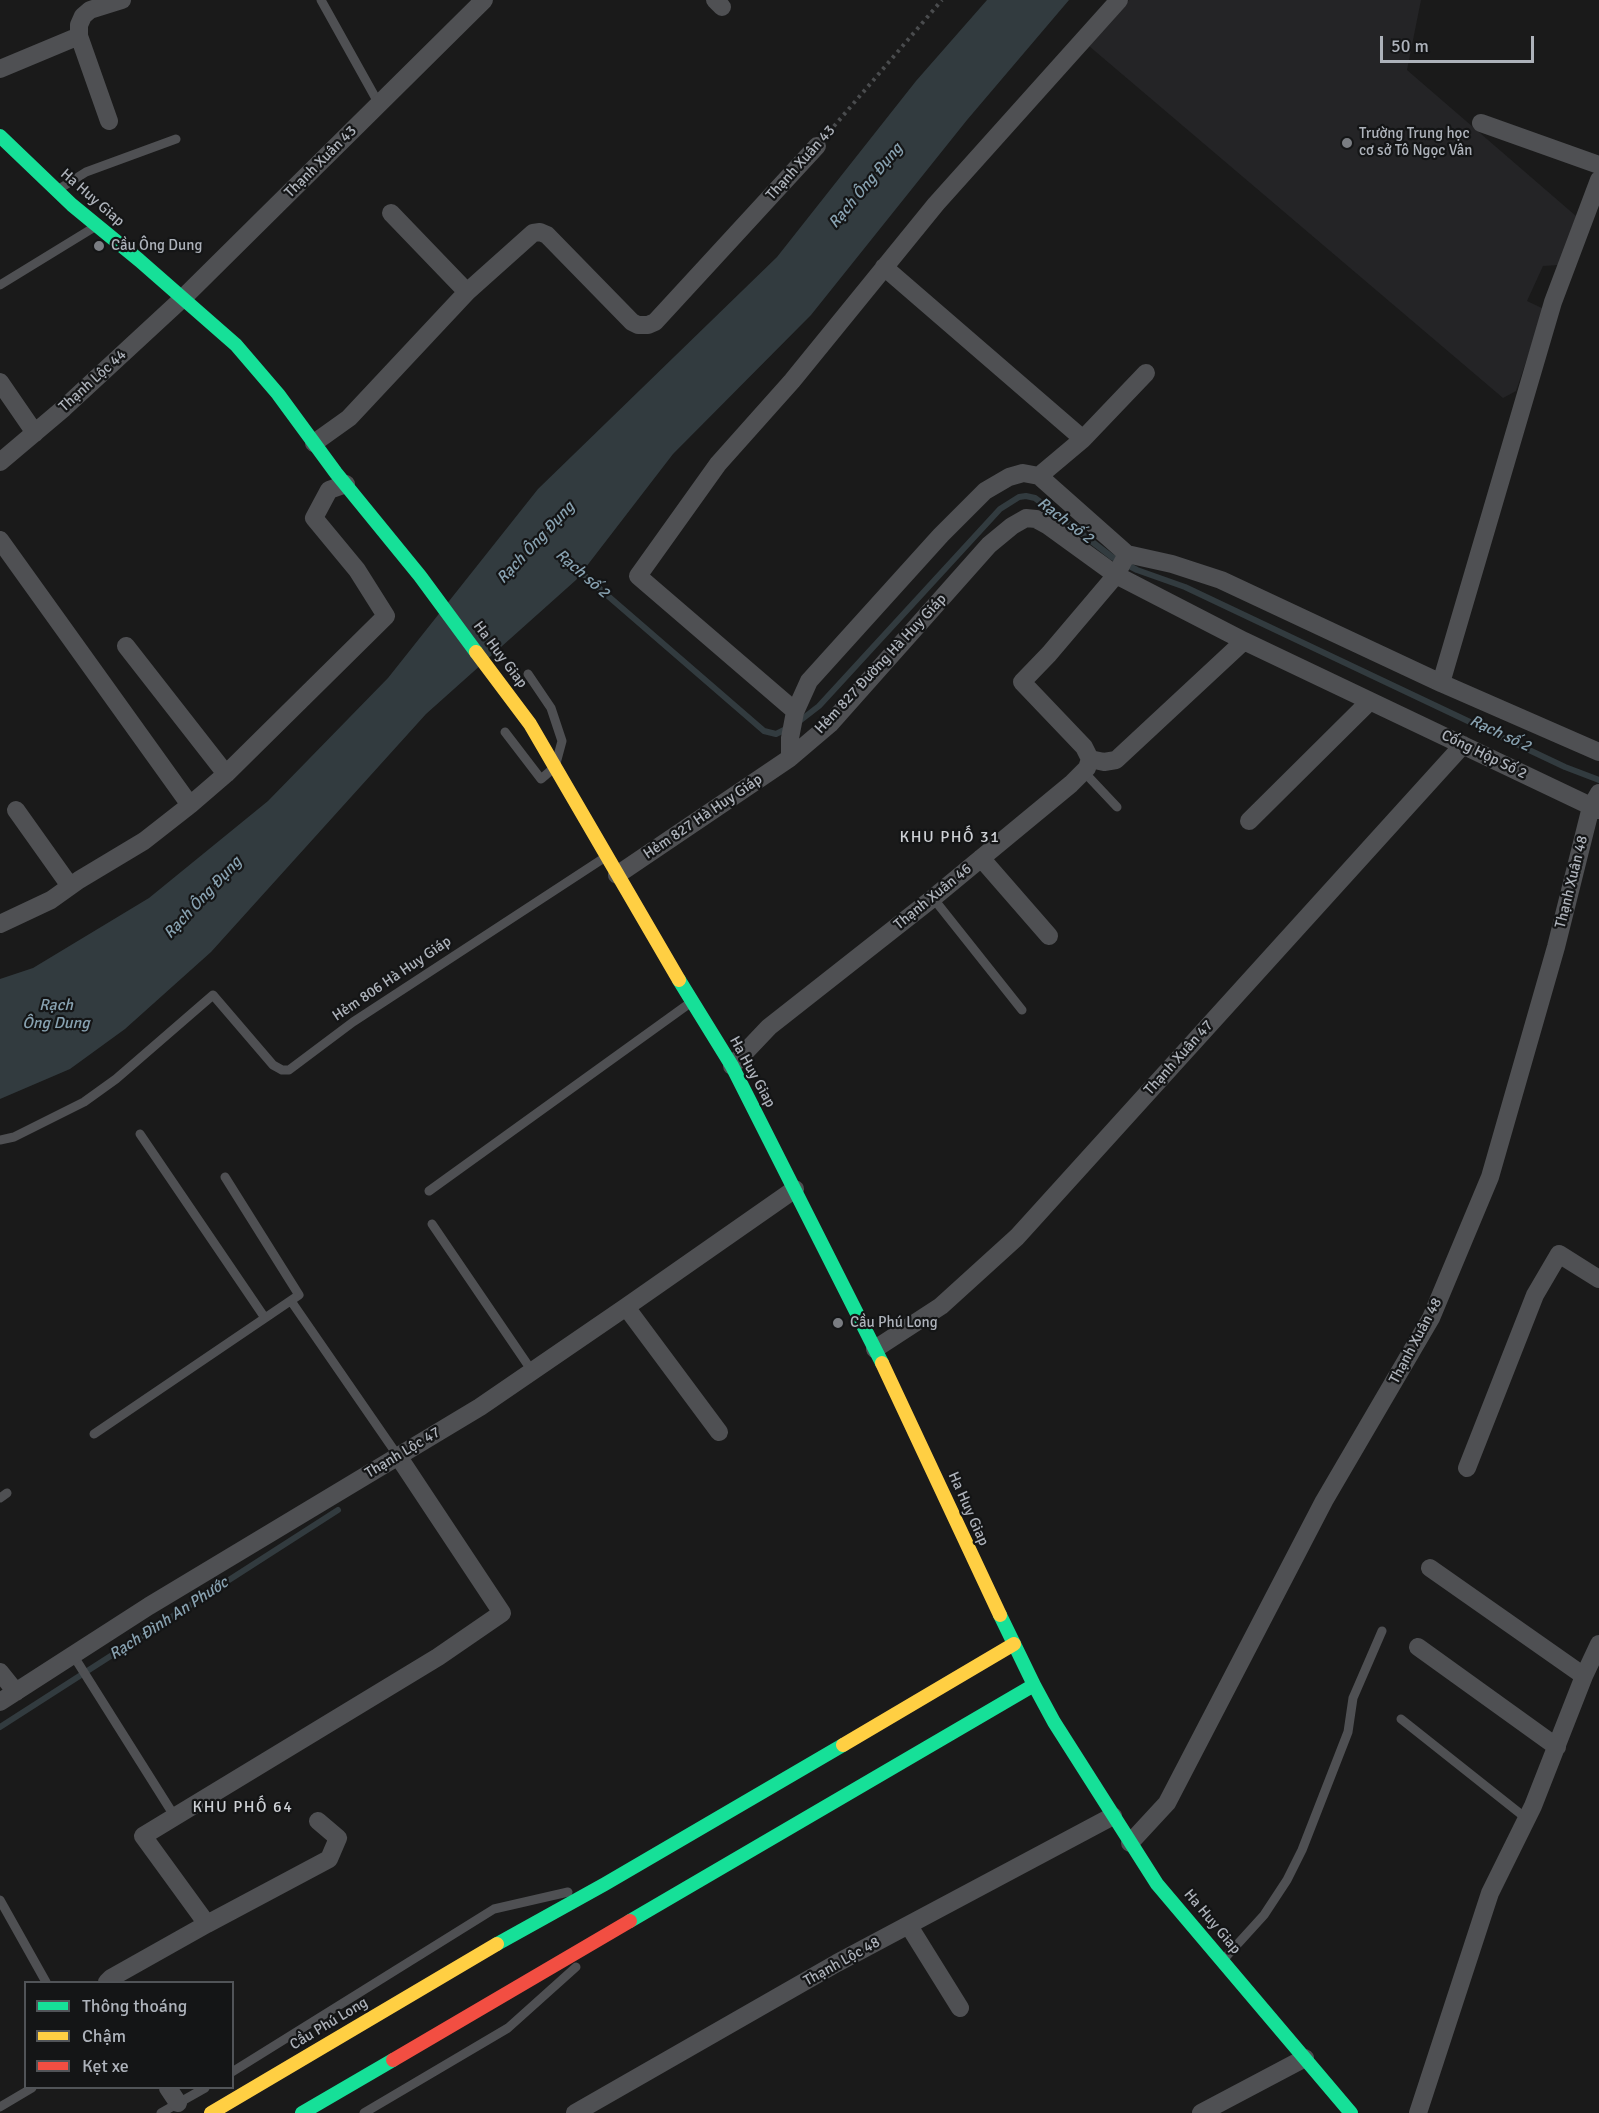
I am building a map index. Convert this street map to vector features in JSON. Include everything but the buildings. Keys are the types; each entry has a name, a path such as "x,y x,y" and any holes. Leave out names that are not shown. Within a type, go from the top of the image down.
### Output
{"main road":[{"name":"Ha Huy Giap","path":"0,136 57,190 236,345 278,394 420,576 530,724 692,1002 732,1066 875,1349 962,1537 1054,1722 1157,1884 1351,2113"},
{"name":"Cầu Phú Long","path":"211,2113 463,1963 605,1884 1014,1644"},
{"path":"302,2113 1034,1685"}],"street":[{"path":"110,122 79,36 80,22 87,13 122,0"},
{"name":"Thạnh Xuân 43","path":"183,298 484,0"},
{"path":"795,712 638,576 718,464 792,381 936,204 1119,0"},
{"path":"0,69 79,36"},
{"path":"1481,123 1599,165"},
{"name":"Thạnh Xuân 43","path":"467,292 533,233 540,232 548,235 632,322 642,326 655,322 818,146"},
{"path":"1441,683 1553,302 1596,198 1599,180"},
{"path":"314,443 349,418 467,292 391,213"},
{"path":"884,267 1083,439"},
{"name":"Thạnh Lộc 44","path":"0,462 183,298"},
{"path":"1146,374 1083,439 1039,476 1127,554 1172,564 1221,580 1441,683 1598,748"},
{"path":"0,382 35,433"},
{"name":"Hẻm 827 Đường Hà Huy Giáp","path":"790,758 790,738 795,712 809,681 941,535 985,491 1009,477 1023,473 1039,476"},
{"path":"0,924 51,900 144,841 190,805 226,774 386,616 357,570 314,518 329,490 346,484"},
{"name":"Hẻm 827 Đường Hà Huy Giáp","path":"790,758 837,716 989,545 1026,518 1036,519 1047,525 1116,575 1244,641"},
{"path":"0,540 190,805"},
{"path":"1127,554 1116,575 1049,654 1022,682 1084,747 1087,765 1116,760 1244,641"},
{"name":"Cống Hộp Số 2","path":"1244,641 1463,745 1596,804"},
{"path":"126,646 226,774"},
{"path":"1249,821 1370,701"},
{"name":"Thạnh Xuân 47","path":"875,1349 941,1306 1017,1237 1463,745"},
{"name":"Hẻm 827 Hà Huy Giáp","path":"617,875 790,758"},
{"name":"Thạnh Xuân 46","path":"732,1066 769,1027 933,898 1087,765"},
{"name":"Thạnh Xuân 48","path":"1130,1843 1167,1803 1324,1501 1431,1318 1490,1176 1596,804"},
{"path":"16,810 70,886"},
{"path":"981,858 1049,936"},
{"name":"Thạnh Lộc 47","path":"0,1702 149,1606 480,1407 795,1189"},
{"path":"1467,1468 1535,1295 1559,1254 1599,1279"},
{"path":"626,1307 719,1432"},
{"path":"207,1924 143,1836 438,1657 502,1613 398,1456"},
{"path":"1430,1568 1584,1676"},
{"path":"1418,2113 1490,1893 1527,1819 1599,1644"},
{"path":"1418,1647 1557,1747"},
{"path":"0,1672 16,1692"},
{"name":"Thạnh Lộc 48","path":"575,2113 837,1963 1113,1816"},
{"path":"109,1981 207,1924 329,1859 338,1838 318,1821"},
{"path":"909,1926 960,2008"},
{"path":"1201,2113 1305,2058"},
{"path":"169,2089 178,2103"}],"lane":[{"path":"321,0 379,104"},
{"path":"57,190 86,172 176,140"},
{"path":"0,285 97,225"},
{"path":"505,732 541,779 555,767 562,741 551,708 528,674"},
{"path":"1087,765 1117,807"},
{"name":"Hẻm 806 Hà Huy Giáp","path":"0,1140 14,1137 84,1102 116,1079 213,995 273,1065 282,1070 289,1070 353,1022 606,856"},
{"path":"933,898 1022,1010"},
{"path":"429,1191 692,1002"},
{"path":"140,1134 265,1318"},
{"path":"94,1434 299,1295 225,1177"},
{"path":"432,1224 532,1371"},
{"path":"291,1301 398,1456"},
{"path":"1222,1960 1264,1915 1287,1880 1302,1850 1348,1732 1353,1698 1382,1631"},
{"path":"72,1655 174,1817"},
{"path":"1401,1719 1527,1819"},
{"path":"234,2071 494,1909 605,1884"},
{"path":"0,1900 4,1918 45,1981"},
{"path":"364,2113 507,2028 628,1921"},
{"path":"0,2108 30,2089"},
{"path":"161,2113 203,2089"}],"path":[{"name":"Thạnh Xuân 43","path":"818,146 942,0"}],"shaded area":[{"name":"Trường Trung học cơ sở Tô Ngọc Vân","path":"1129,0 1421,0 1407,70 1576,216 1559,265 1543,266 1527,301 1544,309 1516,391 1503,398 1089,46"}],"water":[{"name":"Rạch Ông Dung","path":"987,0 1069,0 967,120 811,315 673,454 576,580 426,714 211,952 125,1029 70,1069 0,1099 0,979 33,968 149,898 268,801 388,678 538,489 777,257 916,81"}],"waterway":[{"name":"Rạch số 2","path":"797,723 819,706 1000,509 1019,497 1026,496 1035,498 1112,557 1137,570 1185,587 1565,767 1599,780"},
{"name":"Rạch số 2","path":"578,570 764,731 776,734 788,728"},
{"name":"Rạch Đình An Phước","path":"0,1727 338,1510"}],"traffic: fast":[{"path":"0,136 72,205 236,345 278,394 336,473 420,576 476,652"},
{"path":"679,980 732,1066 882,1363"},
{"path":"630,1921 1034,1685 1000,1615"},
{"path":"1034,1685 1054,1722 1157,1884 1351,2113"},
{"path":"497,1944 605,1884 843,1745"},
{"path":"302,2113 393,2060"}],"traffic: slow":[{"path":"476,652 530,724 679,980"},
{"path":"882,1363 1000,1615"},
{"path":"843,1745 1014,1644"},
{"path":"211,2113 497,1944"}],"traffic: jam":[{"path":"393,2060 630,1921"}],"place":[{"name":"Trường Trung học cơ sở Tô Ngọc Vân","path":"1347,143"},
{"name":"Cầu Ông Dung","path":"99,246"},
{"name":"Cầu Phú Long","path":"838,1323"}],"district":[{"name":"KHU PHỐ 31","path":"950,838"},
{"name":"KHU PHỐ 64","path":"243,1808"}],"water label":[{"name":"Rạch Ông Đụng","path":"866,186"},
{"name":"Rạch Ông Đụng","path":"536,543"},
{"name":"Rạch Ông Đụng","path":"203,898"}]}
